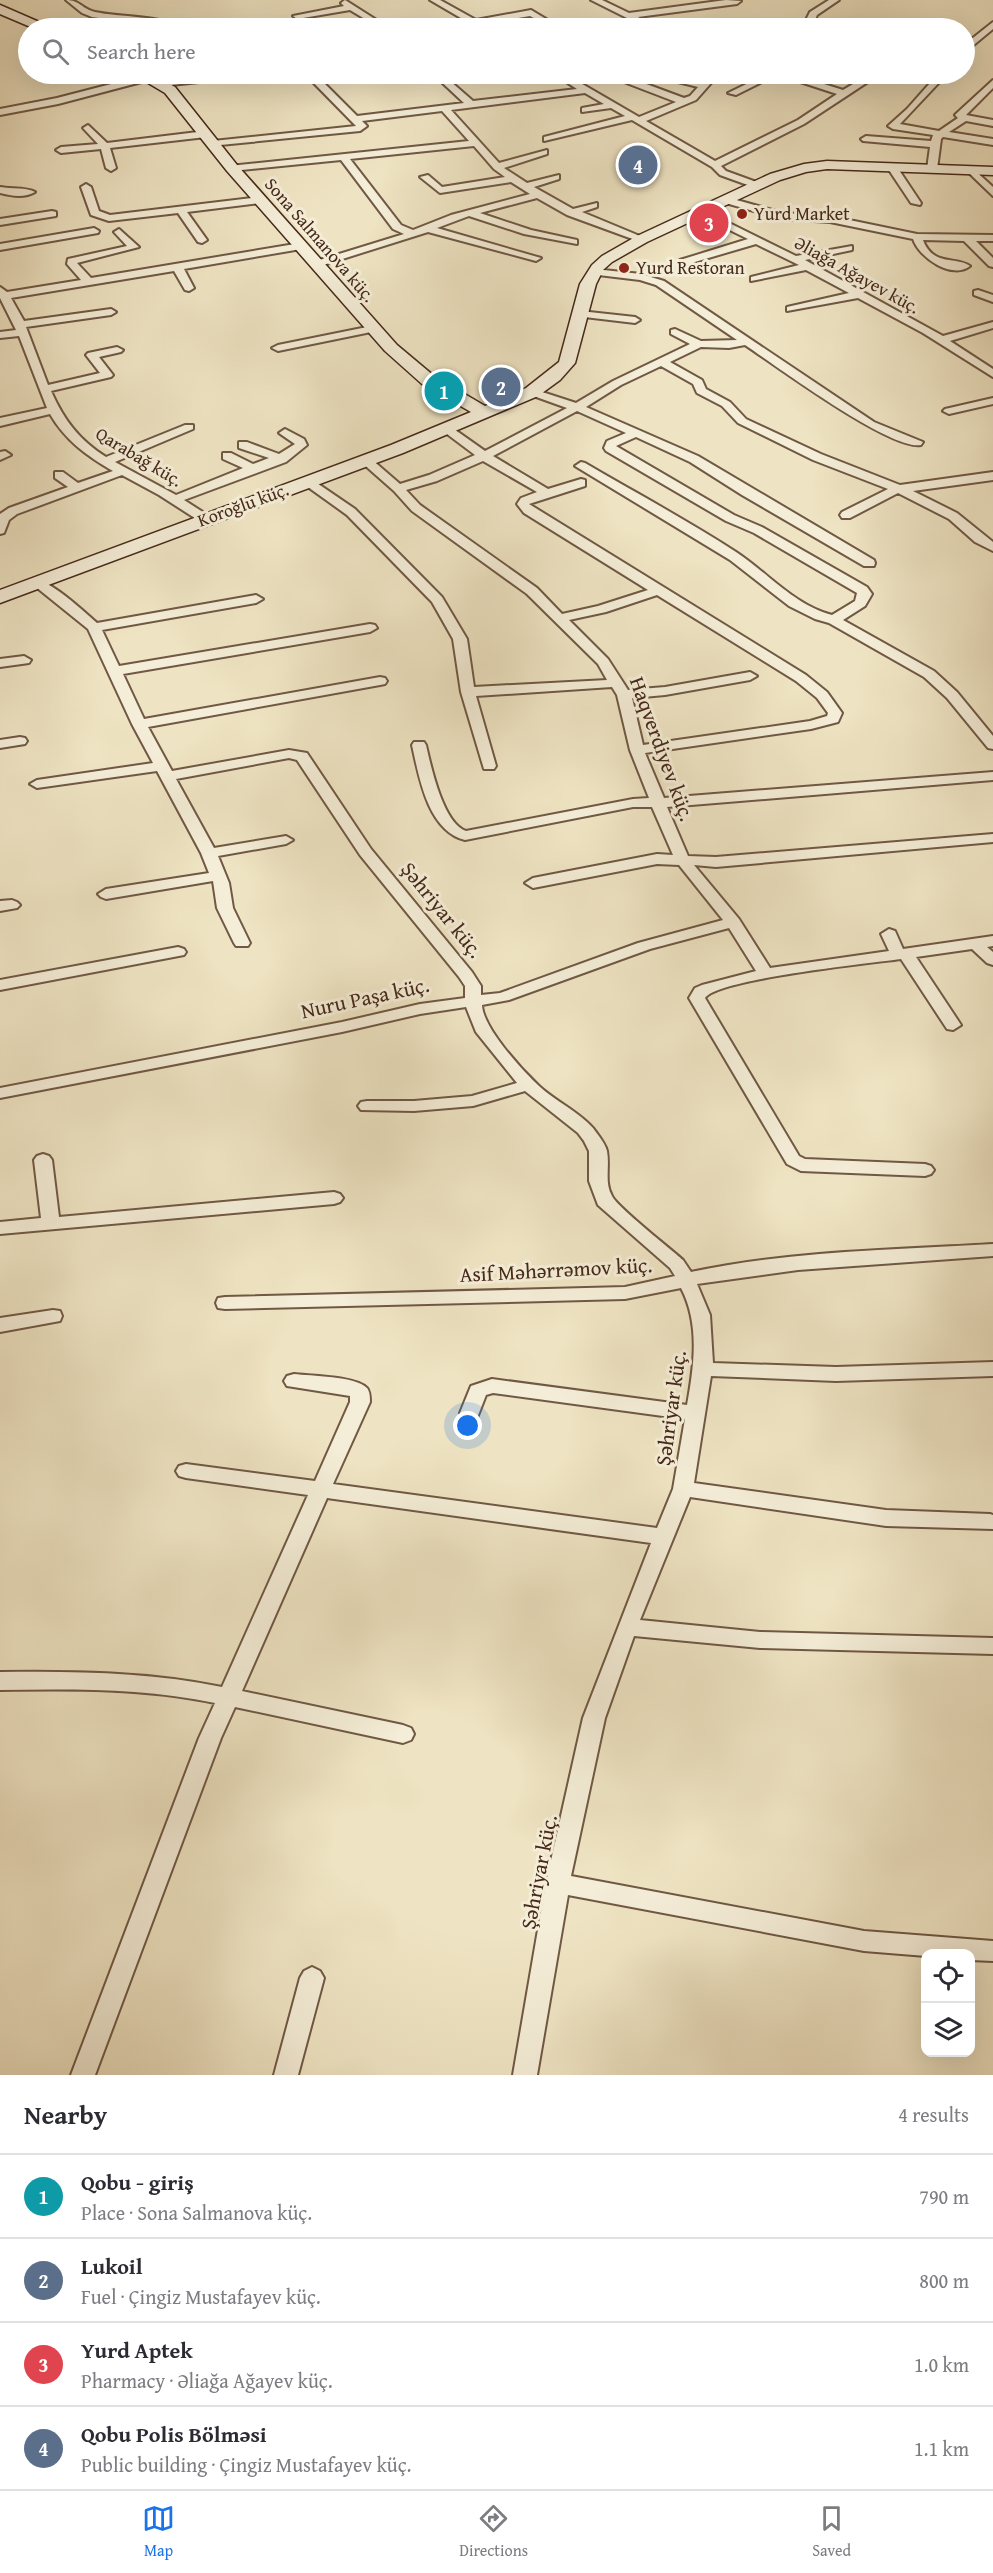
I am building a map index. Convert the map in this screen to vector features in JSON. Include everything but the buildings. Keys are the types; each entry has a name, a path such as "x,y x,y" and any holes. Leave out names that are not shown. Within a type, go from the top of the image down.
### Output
{"street":[{"path":"70,0 92,14 123,18"},
{"path":"339,0 370,18"},
{"path":"434,0 466,18"},
{"path":"595,0 632,18"},
{"path":"811,18 813,14 835,0"},
{"path":"628,16 737,1"},
{"path":"297,16 353,7"},
{"path":"0,9 20,18"},
{"path":"503,18 531,13 540,18"},
{"path":"975,41 993,25"},
{"path":"993,83 960,116 993,123"},
{"path":"0,112 127,84"},
{"name":"Sona Salmanova küç.","path":"159,84 178,99 232,168 372,329 412,368 428,380 485,413"},
{"path":"61,150 360,128 362,126 320,84"},
{"path":"448,84 471,104"},
{"path":"577,84 715,165 723,173 756,185"},
{"path":"638,84 685,102"},
{"path":"547,139 637,118 685,102 699,92 702,85 698,84"},
{"path":"733,93 752,84"},
{"path":"815,84 845,94"},
{"path":"715,165 801,122 860,84"},
{"path":"933,84 910,111 893,126 993,142"},
{"path":"353,118 588,90"},
{"path":"585,110 613,105"},
{"path":"445,108 497,167 513,180 571,213 642,239"},
{"path":"932,169 934,144 940,134 965,118"},
{"path":"88,128 105,146 111,168"},
{"path":"866,139 934,144"},
{"path":"232,168 477,143"},
{"path":"497,167 544,152"},
{"path":"343,156 397,226 413,234"},
{"path":"594,272 607,259 642,239 756,185 815,166 993,171"},
{"path":"892,167 916,203"},
{"path":"970,170 993,193"},
{"path":"425,177 440,190 513,180"},
{"path":"525,187 556,177"},
{"path":"86,187 95,213 102,218 260,200"},
{"path":"0,190 30,192"},
{"path":"317,264 413,234 468,213 537,195"},
{"path":"726,200 782,216 830,219 917,237 993,238"},
{"path":"571,213 593,205"},
{"path":"181,210 202,240"},
{"name":"Əliağa Ağayev küç.","path":"701,212 808,266 942,340 991,371"},
{"path":"468,213 515,228 573,242"},
{"path":"0,222 52,214"},
{"path":"515,228 534,222"},
{"path":"426,228 536,258"},
{"path":"0,247 94,231"},
{"path":"89,282 72,264 72,261 134,247 119,232"},
{"path":"917,237 920,246 940,264 965,266"},
{"path":"968,239 993,264"},
{"path":"684,262 757,240"},
{"path":"2,293 89,282 301,246"},
{"path":"795,259 848,248"},
{"path":"755,279 808,266"},
{"path":"178,268 189,288"},
{"path":"594,272 642,277 660,283 870,424 917,442"},
{"name":"Koroğlu küç.","path":"0,597 366,461 532,392 567,363 588,284 594,272"},
{"name":"Qarabağ küç.","path":"2,293 21,328 44,389 62,424 74,437 107,461 205,519"},
{"path":"978,293 993,299"},
{"path":"791,309 859,294"},
{"path":"0,335 21,328 111,312"},
{"path":"580,314 635,320"},
{"path":"942,340 993,325"},
{"path":"278,348 372,329"},
{"path":"675,332 699,344 729,345 748,341"},
{"path":"398,488 433,478 484,456 577,407 616,383 699,344"},
{"path":"44,389 107,375 92,355 117,350"},
{"path":"661,362 698,382 701,391 726,404 742,420 817,457 899,489 953,516 993,548"},
{"path":"532,392 577,407 694,459 746,492 869,563"},
{"path":"949,411 993,401"},
{"path":"0,422 54,410"},
{"path":"107,461 189,427"},
{"path":"447,429 484,456 547,493"},
{"path":"176,500 282,459 301,445 285,433"},
{"path":"636,433 611,444 610,448 730,518 758,530 862,590 865,594 860,603 834,620"},
{"path":"243,445 282,459"},
{"path":"227,456 255,470"},
{"name":"Haqverdiyev küç.","path":"366,461 398,488 416,508 464,544 514,577 561,618 603,662 621,689 637,750 659,801 672,840 683,861 733,922 766,973"},
{"path":"581,466 734,556 804,610 834,620 929,674 940,683 993,746"},
{"path":"0,530 3,518 8,514 123,471"},
{"path":"59,475 77,488"},
{"path":"846,515 882,495 899,489 993,476"},
{"path":"307,482 351,512 438,600 460,639 468,692 489,766"},
{"path":"581,483 525,501 525,507 801,678 822,695 835,713 832,719 811,725 637,750"},
{"path":"37,583 66,603 94,627 139,724 209,853 218,876 225,908 242,943"},
{"path":"561,618 620,604 660,590"},
{"path":"94,627 256,599"},
{"path":"115,671 370,628"},
{"path":"0,663 24,660"},
{"path":"468,692 621,689 665,691 750,676"},
{"path":"139,724 380,681"},
{"path":"0,744 20,741"},
{"path":"419,745 427,780 450,829 458,836 476,835 633,803 690,802 993,776"},
{"name":"Şəhriyar küç.","path":"164,771 289,754 302,756 364,852 466,975 473,986 474,1012 482,1028 528,1085 584,1129 598,1151 598,1181 604,1201 677,1264 696,1299 701,1315 703,1369 683,1489 627,1627 594,1718 558,1883 525,2075"},
{"path":"37,784 164,771"},
{"path":"533,883 646,861 669,859 716,862 993,838"},
{"path":"209,853 286,840"},
{"path":"106,894 218,876"},
{"name":"Nuru Paşa küç.","path":"0,1093 320,1032 420,1009 503,997 644,946 733,922"},
{"path":"889,934 953,1025"},
{"path":"925,1170 801,1165 793,1160 697,999 701,991 708,988 766,973 993,940"},
{"path":"975,944 993,960"},
{"path":"0,986 178,952"},
{"path":"367,1106 448,1105 473,1101 528,1085"},
{"path":"43,1160 51,1224"},
{"path":"0,1228 334,1198"},
{"name":"Asif Məhərrəmov küç.","path":"225,1303 625,1293 658,1289 730,1271 993,1250"},
{"path":"0,1325 53,1316"},
{"path":"703,1369 837,1374 993,1369"},
{"path":"83,2075 210,1738 231,1696 360,1402 360,1393 353,1388 294,1381"},
{"path":"470,1413 478,1391 492,1386 695,1413"},
{"path":"186,1471 665,1537"},
{"path":"683,1489 886,1518 990,1522"},
{"path":"627,1627 760,1640 993,1646"},
{"path":"0,1681 104,1681 186,1688 403,1734"},
{"path":"558,1883 864,1941 993,1951"},
{"path":"286,2075 312,1978"}],"place":[{"name":"Qobu Polis Bölməsi","path":"638,165"},
{"name":"Yurd Market","path":"742,214"},
{"name":"Yurd Aptek","path":"709,223"},
{"name":"Yurd Restoran","path":"624,268"},
{"name":"Lukoil","path":"501,387"},
{"name":"Qobu - giriş","path":"444,391"}]}
